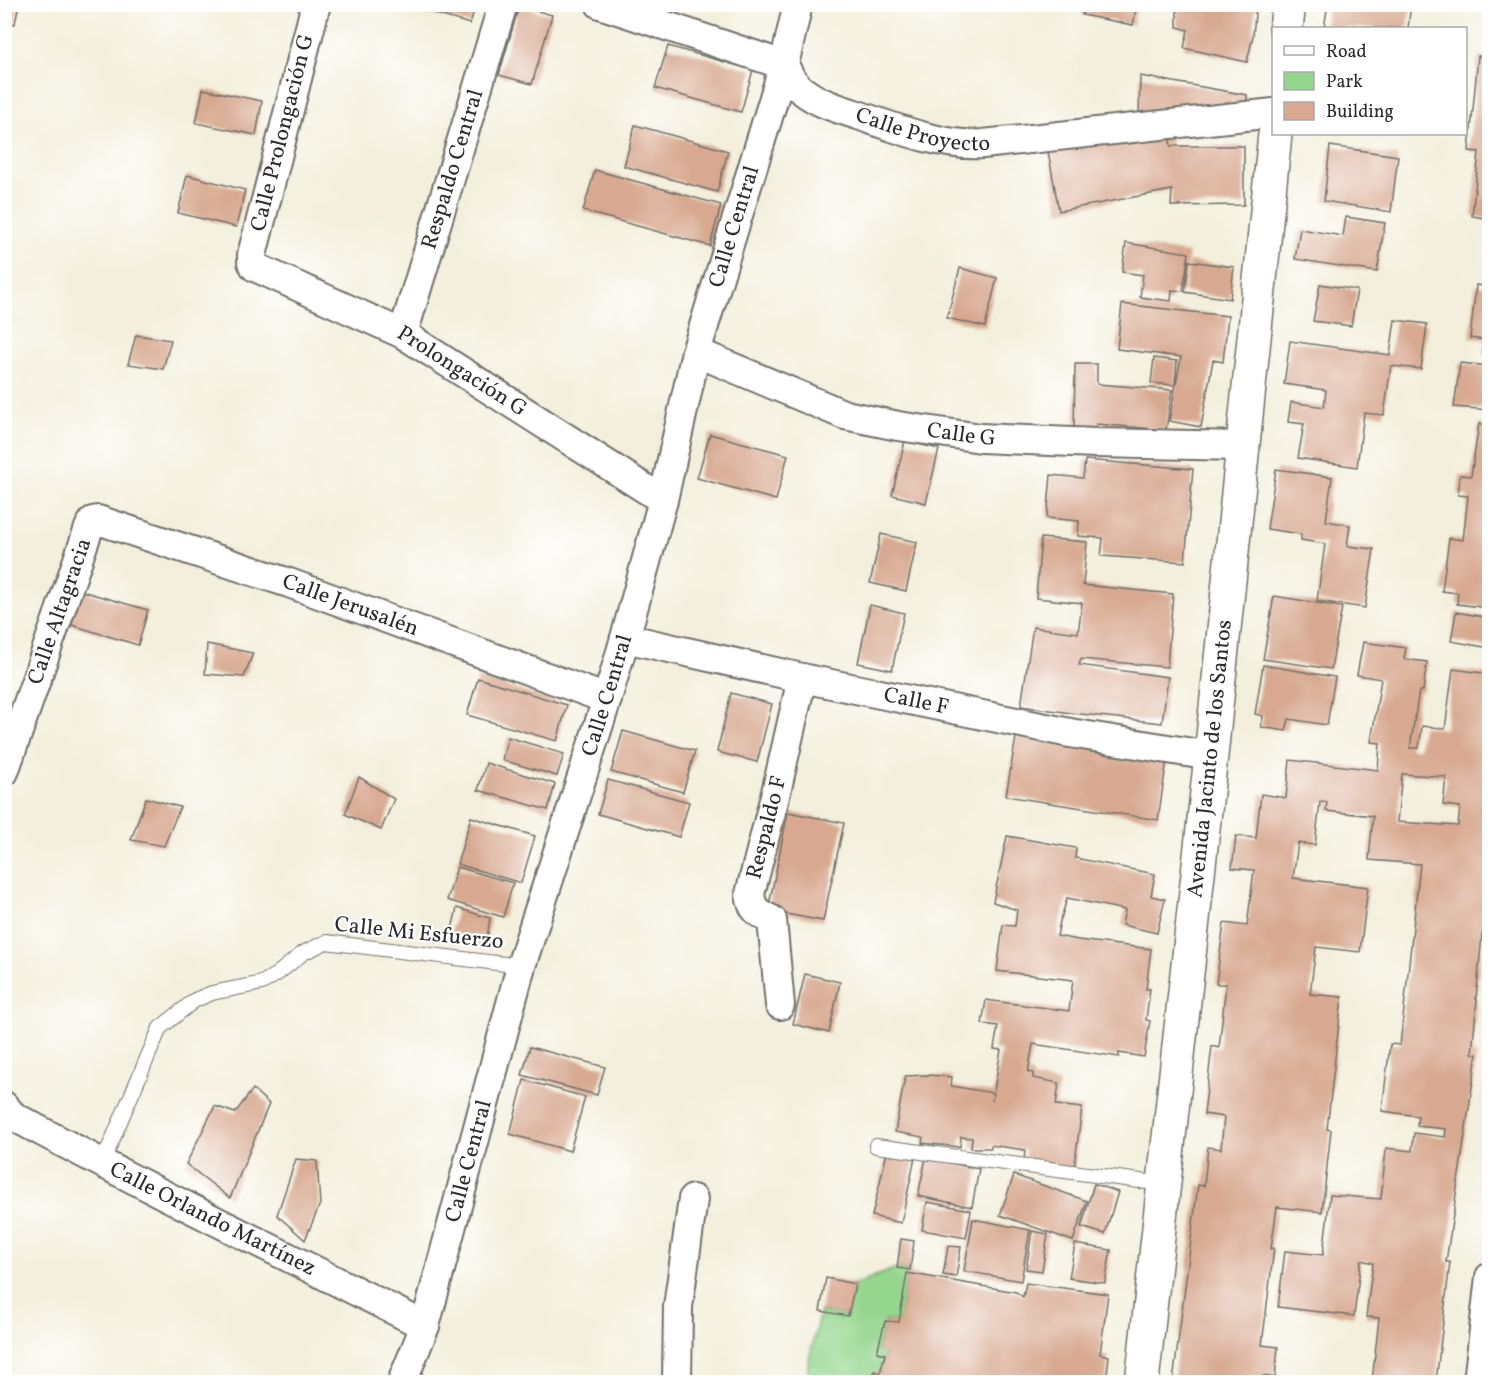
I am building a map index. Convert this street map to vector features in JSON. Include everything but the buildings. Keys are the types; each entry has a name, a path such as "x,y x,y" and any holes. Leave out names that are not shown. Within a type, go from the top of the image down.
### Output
{"main road":[{"path":"1286,27 1288,4"},
{"name":"Avenida Jacinto de los Santos","path":"1142,1383 1211,756 1275,135"}],"street":[{"name":"Calle Prolongación G","path":"252,262 316,4"},
{"name":"Respaldo Central","path":"403,334 503,4"},
{"path":"600,4 784,65"},
{"name":"Calle Central","path":"402,1383 425,1326 521,966 625,638 663,500 696,352 784,65 798,4"},
{"name":"Calle Proyecto","path":"784,65 795,84 817,99 906,131 963,144 983,144 1272,113"},
{"name":"Prolongación G","path":"252,262 255,267 403,334 663,500"},
{"name":"Calle G","path":"696,352 845,415 898,426 981,438 1242,446"},
{"name":"Calle Jerusalén","path":"93,521 103,520 290,583 607,699"},
{"name":"Calle Altagracia","path":"4,772 93,521"},
{"name":"Calle F","path":"625,638 802,678 1070,733 1211,756"},
{"name":"Respaldo F","path":"780,1005 772,920 759,913 752,903 750,894 802,678"},
{"name":"Calle Orlando Martínez","path":"7,1115 425,1326"},
{"path":"677,1383 678,1307 693,1199"},
{"path":"1478,1383 1490,1277"}],"lane":[{"name":"Calle Mi Esfuerzo","path":"102,1164 160,1028 195,1000 212,993 262,983 278,974 303,953 326,942 521,966"},
{"path":"876,1146 1163,1184"}],"green space":[{"path":"897,1268 910,1270 907,1274 899,1322 885,1321 877,1351 885,1354 880,1373 874,1372 873,1382 808,1382 808,1364 820,1311 847,1316 855,1284"}]}
